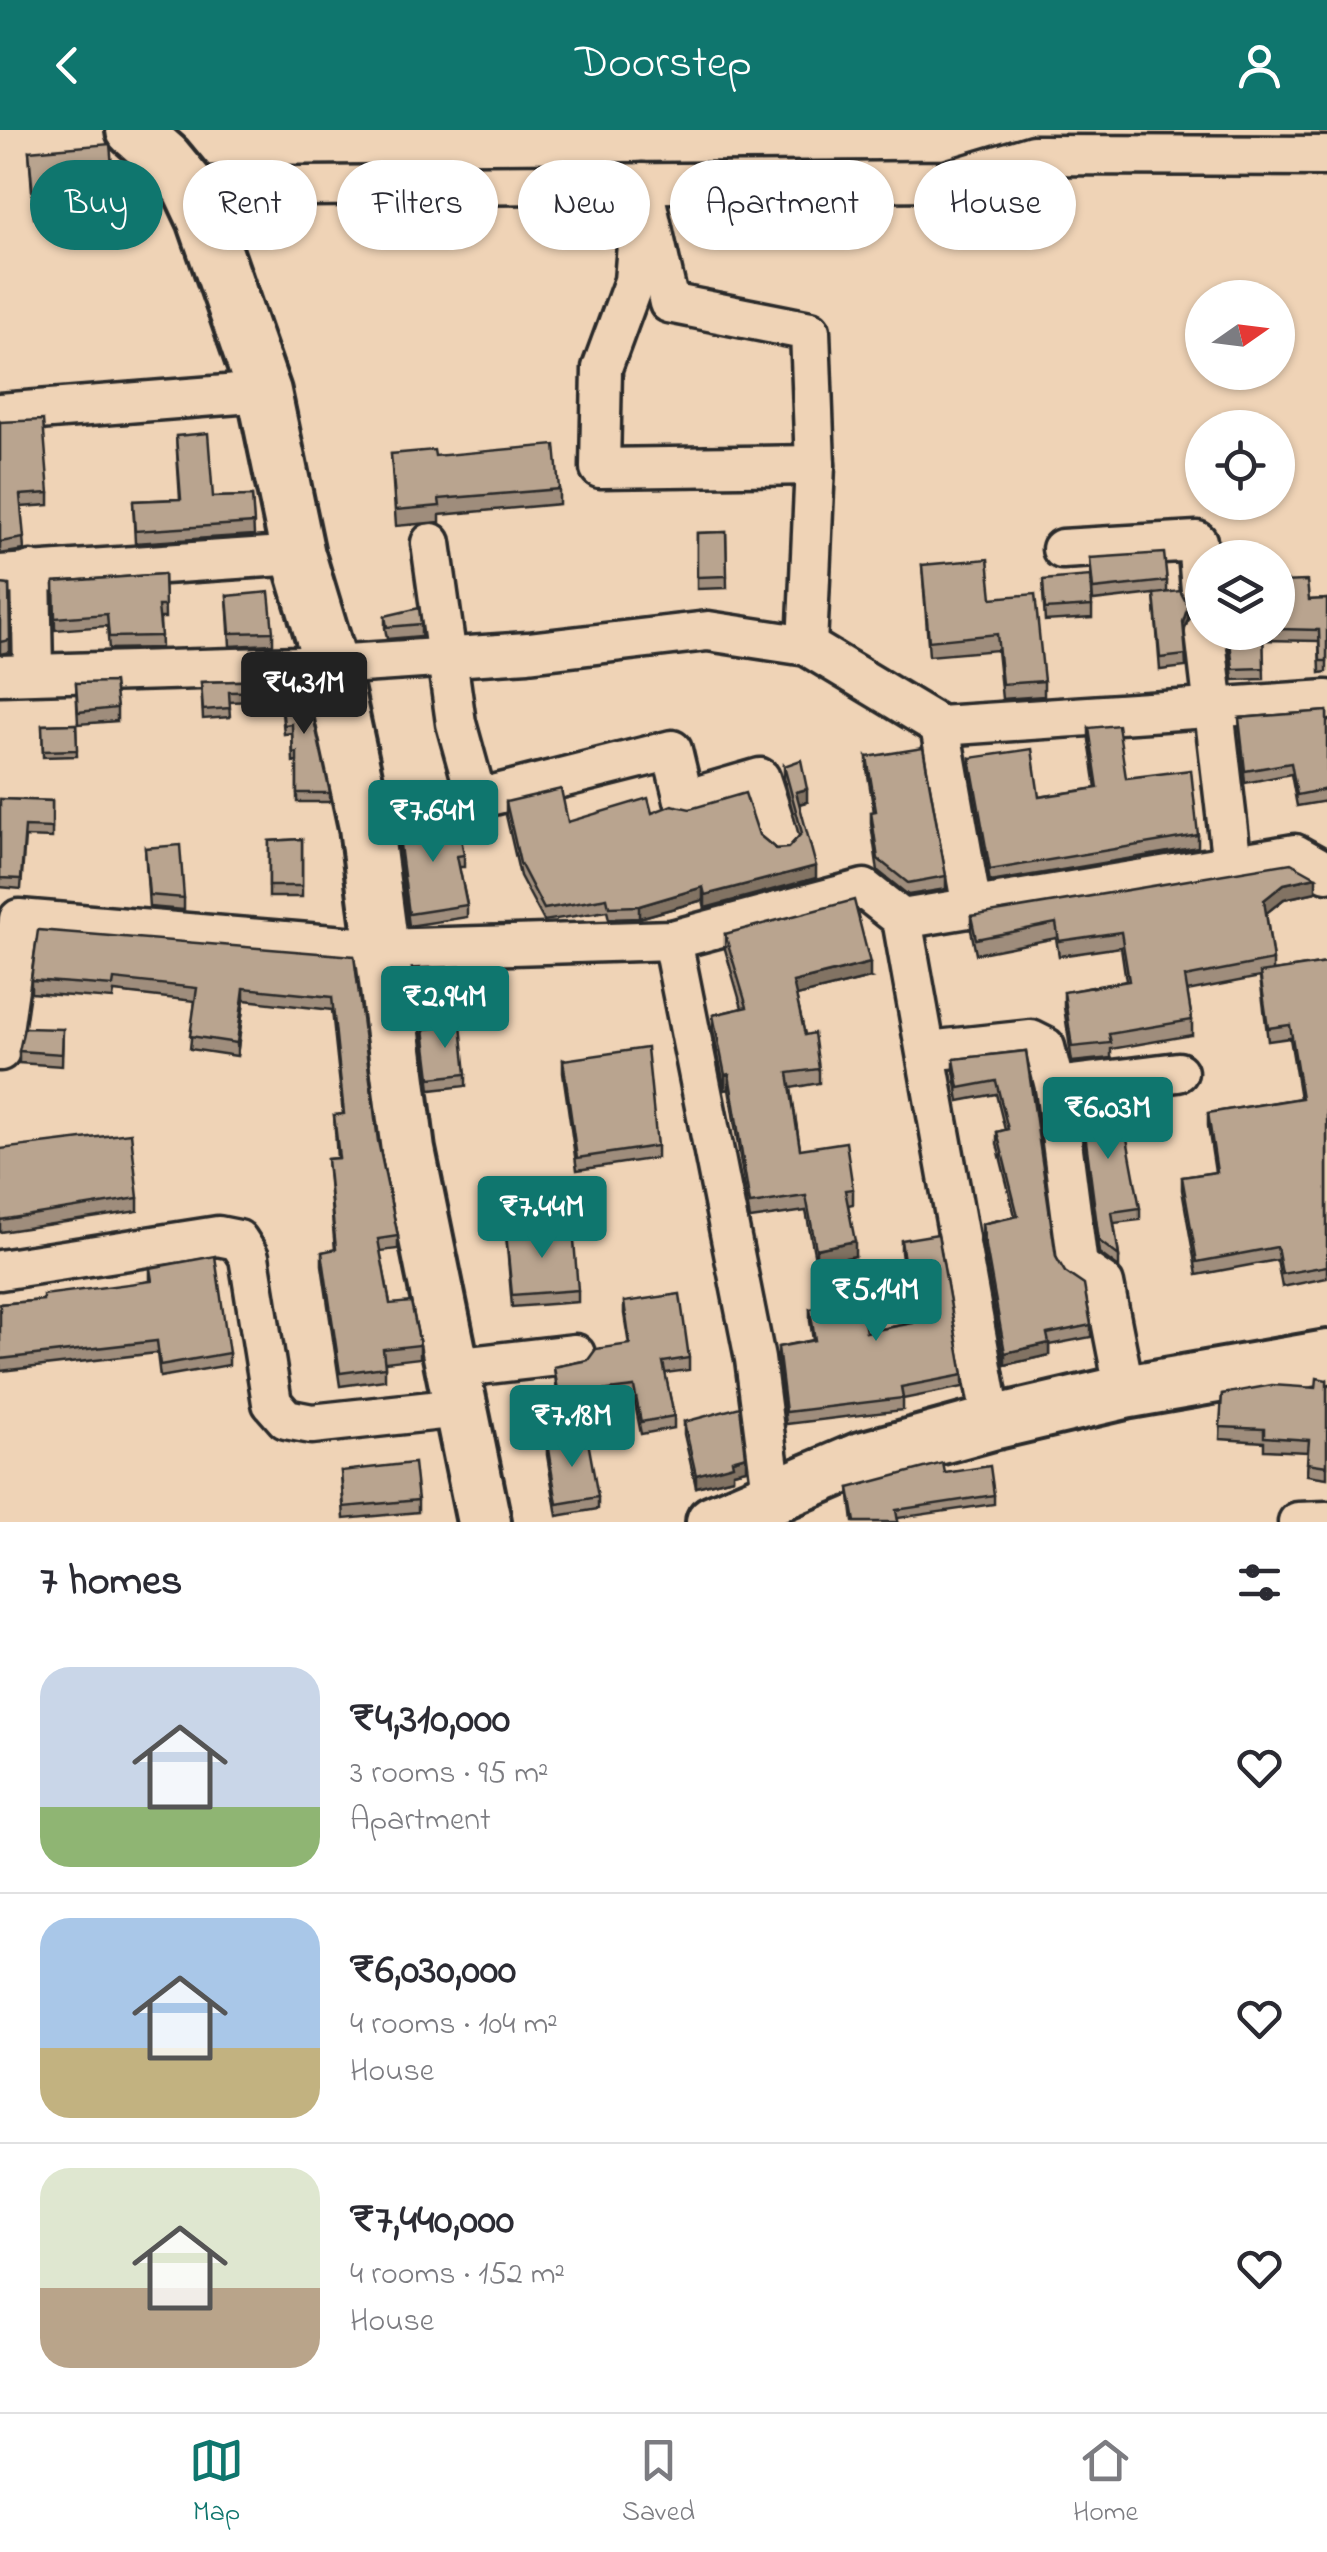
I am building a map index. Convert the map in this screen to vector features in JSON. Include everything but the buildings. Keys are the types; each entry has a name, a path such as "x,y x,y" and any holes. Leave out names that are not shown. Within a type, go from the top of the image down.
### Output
{"main road":[{"path":"162,151 204,218 264,392 298,555 331,665 366,827 408,1150 484,1522"},
{"path":"713,1522 861,1459 992,1423 1125,1392 1327,1357"}],"street":[{"path":"162,151 518,175"},
{"path":"650,183 946,180 1033,155 1327,156"},
{"path":"650,219 669,303 810,331 815,465 807,646"},
{"path":"637,250 634,281 602,368 600,468 815,465"},
{"path":"0,413 264,392"},
{"path":"431,542 464,762 477,799"},
{"path":"1062,549 1185,542"},
{"path":"298,555 16,573 16,673 331,665 708,631 807,646 940,726 1327,700"},
{"path":"1207,650 1232,865"},
{"path":"940,726 972,908"},
{"path":"366,827 672,750 684,800 760,778 780,840"},
{"path":"902,919 1295,854 1327,872"},
{"path":"0,1052 10,912 382,949 672,940 864,888 902,919 992,1423"},
{"path":"672,940 755,1360 772,1500"},
{"path":"928,1050 1039,1041 1056,1087 1078,1266 1083,1274 1104,1284 1125,1392"},
{"path":"1056,1087 1178,1072"},
{"path":"0,1270 218,1236 238,1240 249,1257 272,1403 286,1420 312,1424 575,1354"},
{"path":"1298,1522 1327,1521"}]}
